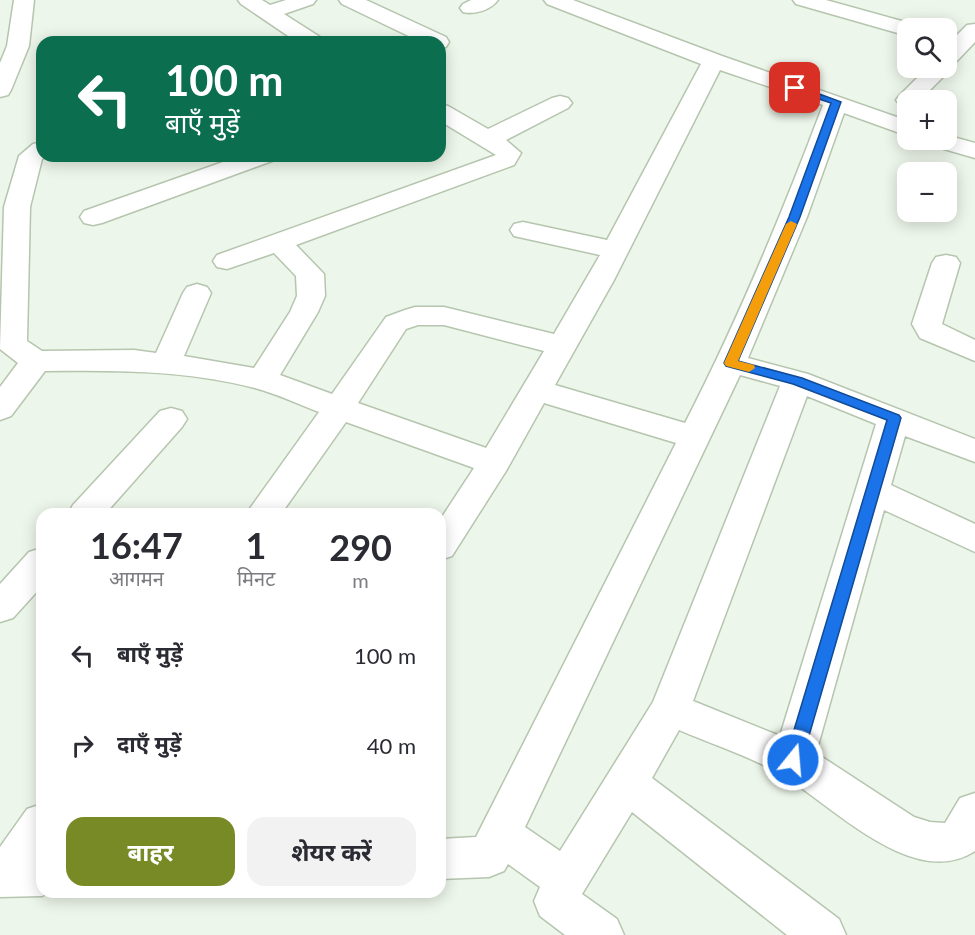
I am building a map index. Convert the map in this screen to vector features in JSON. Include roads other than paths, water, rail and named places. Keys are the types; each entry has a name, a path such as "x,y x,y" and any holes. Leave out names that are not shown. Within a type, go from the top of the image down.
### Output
{"street":[{"path":"0,90 18,46 24,0"},
{"path":"248,0 302,36"},
{"path":"267,14 306,0"},
{"path":"349,0 417,36"},
{"path":"554,0 714,61 836,102 897,126"},
{"path":"803,0 842,5 897,26"},
{"path":"446,537 494,463 562,346 616,250 714,61"},
{"path":"918,90 930,78"},
{"path":"446,859 489,857 731,363 794,217 836,102"},
{"path":"488,139 560,104"},
{"path":"226,261 505,160 509,153 446,114"},
{"path":"957,146 975,152"},
{"path":"36,153 31,156 16,207 12,345 36,361 134,360 262,380 494,463"},
{"path":"93,217 245,162"},
{"path":"523,230 616,250"},
{"path":"262,380 304,312 311,296 310,274 279,243"},
{"path":"946,263 927,324 930,332 975,351"},
{"path":"166,364 197,293"},
{"path":"267,508 396,323 415,316 444,316 562,346"},
{"path":"0,409 36,361"},
{"path":"731,363 797,381 975,451"},
{"path":"601,935 556,901 566,880 670,709 797,381"},
{"path":"536,390 694,437"},
{"path":"793,760 894,418"},
{"path":"90,508 171,419"},
{"path":"874,490 975,539"},
{"path":"0,608 36,569"},
{"path":"670,709 793,760 899,831 917,839 950,843 961,837 975,812"},
{"path":"627,783 823,935"},
{"path":"499,833 566,880"},
{"path":"16,875 36,835"}]}
